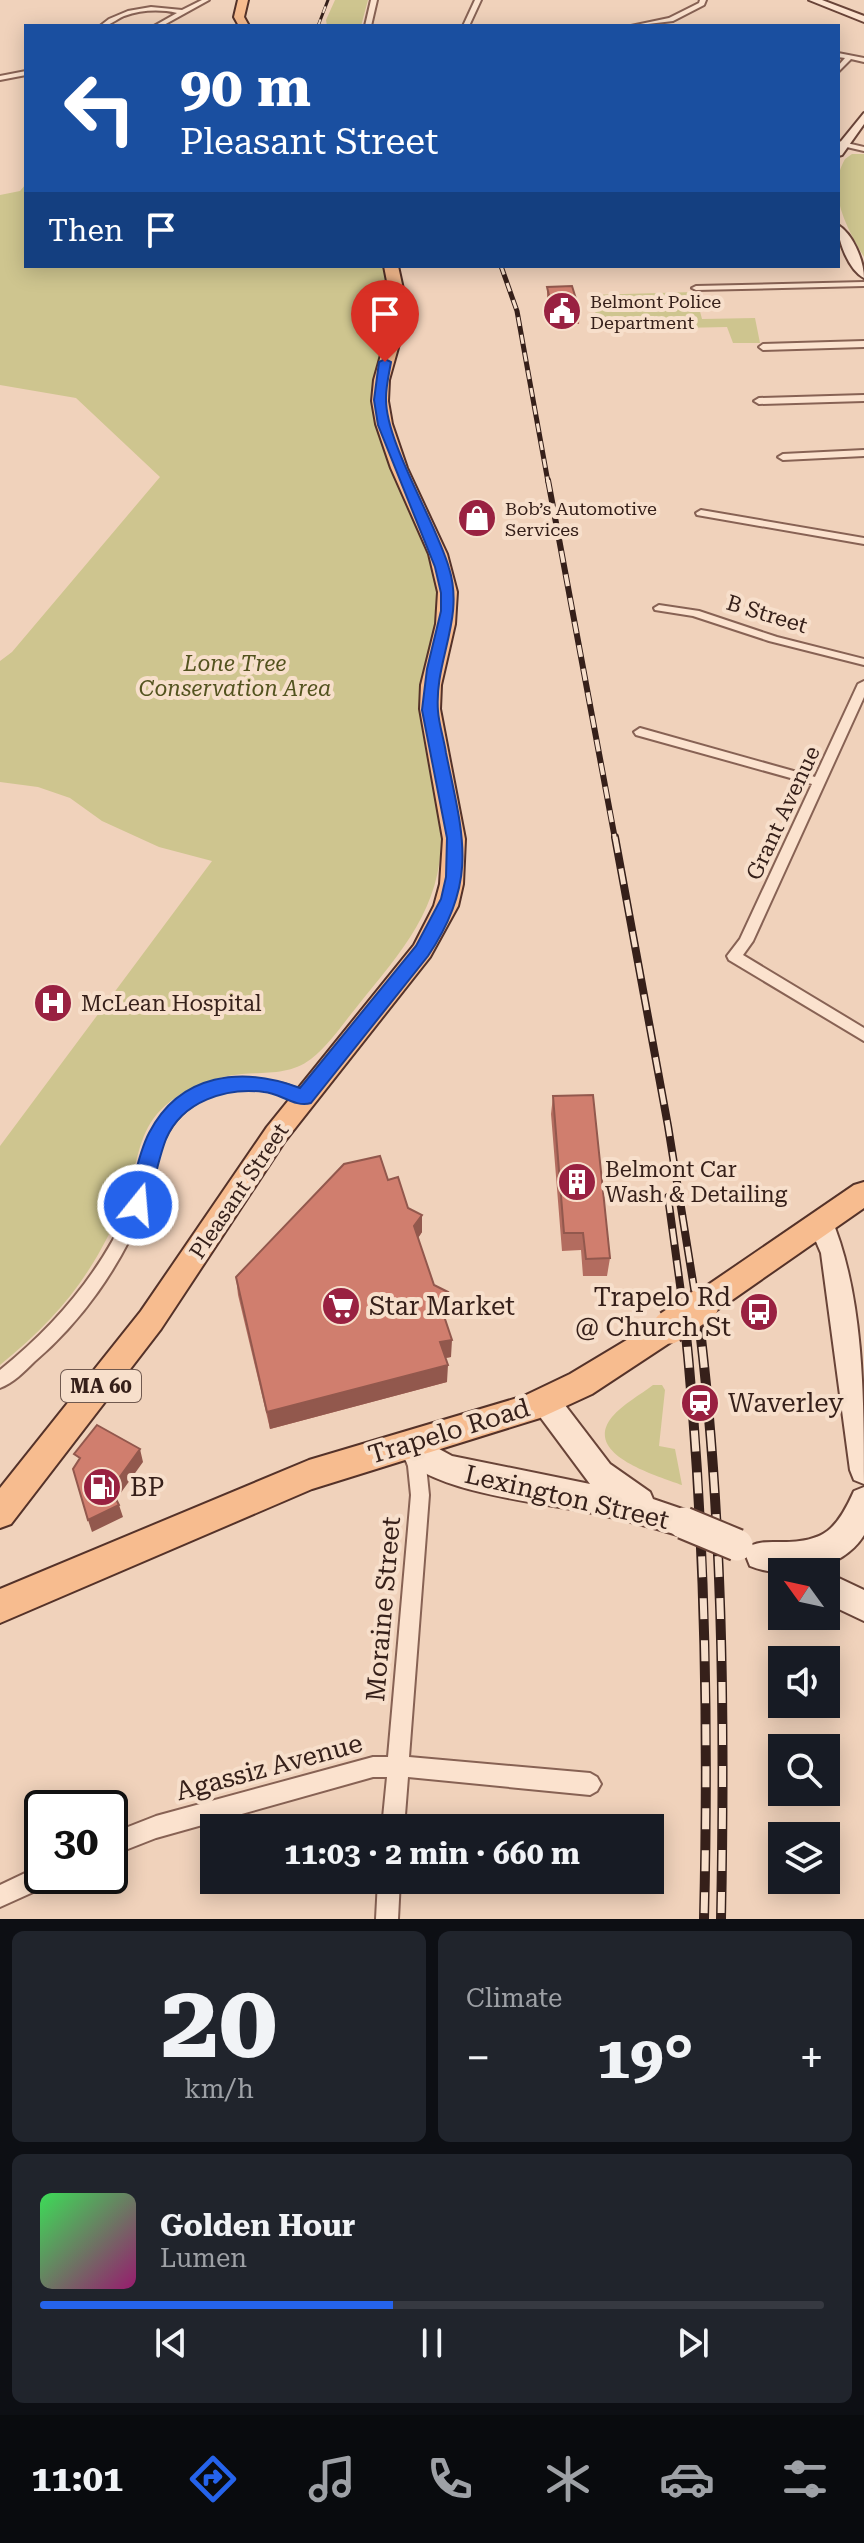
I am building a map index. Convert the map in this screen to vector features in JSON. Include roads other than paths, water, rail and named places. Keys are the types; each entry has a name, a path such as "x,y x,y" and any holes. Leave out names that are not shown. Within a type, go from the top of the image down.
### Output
{"main road":[{"path":"241,1 239,17 243,24"},
{"name":"Pleasant Street","path":"2,1511 151,1320 242,1181 304,1097 429,941 445,911 454,877 453,824 430,710 434,669 448,611 447,584 386,432 380,400 382,374 400,314 400,299 392,268"},
{"name":"Trapelo Road","path":"1,1600 271,1490 514,1414 545,1401 594,1377 864,1193"}],"street":[{"path":"160,24 206,0"},
{"path":"368,24 374,0"},
{"path":"467,24 478,0"},
{"path":"646,24 663,21 700,5 703,0"},
{"path":"814,0 864,19"},
{"path":"106,24 120,16 155,8 181,12"},
{"path":"663,21 669,24"},
{"path":"840,55 864,60"},
{"path":"840,68 850,57"},
{"path":"0,78 24,73"},
{"path":"840,147 859,133 864,116"},
{"path":"840,147 864,149"},
{"path":"840,235 864,274"},
{"path":"696,288 864,284"},
{"path":"763,347 864,344"},
{"path":"759,401 864,398"},
{"path":"783,457 864,453"},
{"path":"701,513 864,541"},
{"name":"B Street","path":"659,608 695,613 773,639 864,662"},
{"name":"Grant Avenue","path":"864,684 746,941 734,956 864,1035"},
{"path":"640,732 819,782"},
{"path":"0,1380 55,1331 100,1275 138,1205 157,1137 176,1110 203,1092 234,1083 269,1084 304,1097"},
{"path":"821,1223 834,1253 864,1470"},
{"name":"Lexington Street","path":"545,1401 606,1480 631,1497 684,1523 768,1559"},
{"name":"Lexington Street","path":"408,1445 428,1460 456,1472 607,1502 684,1523"},
{"name":"Moraine Street","path":"394,1814 420,1495 417,1466 408,1445"},
{"path":"749,1550 799,1556 836,1546 854,1527 864,1501"},
{"path":"840,1594 864,1606"},
{"name":"Agassiz Avenue","path":"128,1838 156,1827 373,1767 397,1766 590,1784"},
{"path":"0,1896 24,1885"},
{"path":"387,1919 388,1894"}],"railway":[{"path":"319,24 328,0"},
{"path":"502,268 517,311 548,482"},
{"path":"548,480 615,839"},
{"path":"615,837 668,1126 697,1307"},
{"path":"668,1197 683,1307"},
{"path":"683,1305 696,1458 704,1612 704,1919"},
{"path":"697,1305 717,1534 723,1765 721,1919"}],"place":[{"name":"Belmont Police Department","path":"562,311"},
{"name":"Bob’s Automotive Services","path":"477,518"},
{"name":"McLean Hospital","path":"53,1003"},
{"name":"Belmont Car Wash & Detailing","path":"577,1182"},
{"name":"Star Market","path":"341,1306"},
{"name":"Trapelo Rd @ Church St","path":"759,1312"},
{"name":"Waverley","path":"700,1403"},
{"name":"BP","path":"102,1487"}],"park label":[{"name":"Lone Tree Conservation Area","path":"235,676"}]}
